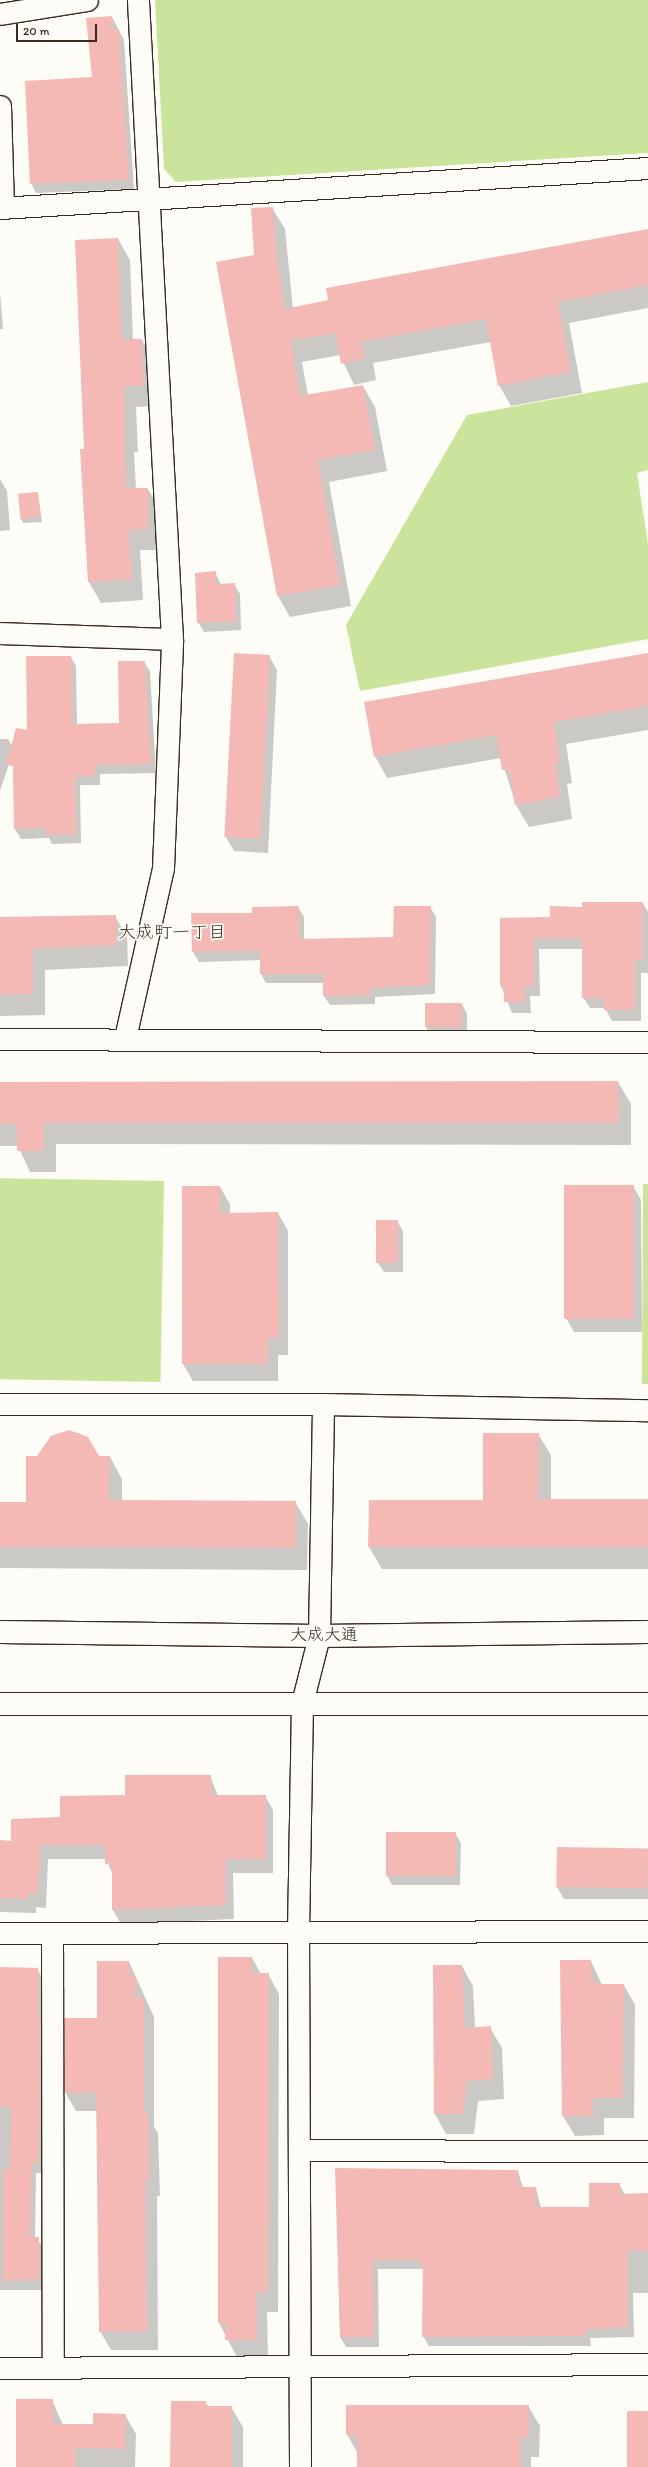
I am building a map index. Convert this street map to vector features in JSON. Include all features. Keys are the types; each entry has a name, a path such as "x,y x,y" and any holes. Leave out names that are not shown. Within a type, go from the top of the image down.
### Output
{"street":[{"path":"0,14 87,0"},
{"path":"125,1038 163,868 172,639 151,198 138,0"},
{"path":"0,106 2,208 648,168"},
{"path":"0,633 172,639"},
{"path":"0,1039 125,1038 648,1042"},
{"path":"0,1404 323,1404 648,1410"},
{"path":"300,2467 298,1932 302,1703 319,1636 323,1404"},
{"name":"大成大通","path":"0,1632 319,1636 648,1632"},
{"path":"0,1704 648,1704"},
{"path":"0,1933 648,1931"},
{"path":"52,1933 53,2368"},
{"path":"299,2150 648,2150"},
{"path":"0,2368 648,2364"}],"green space":[{"path":"155,0 648,0 648,153 176,182 164,169"},
{"path":"648,382 648,470 637,473 648,544 648,639 360,691 346,625 467,415"},
{"path":"0,1178 164,1181 160,1382 0,1379"},
{"path":"643,1184 648,1184 648,1384 642,1384"}],"building":[{"path":"112,16 113,30 119,29 129,180 30,184 25,81 92,77 86,18"},
{"path":"273,207 276,253 285,309 328,300 326,288 648,229 648,285 558,302 571,372 498,386 486,319 361,342 364,359 341,364 335,333 291,340 300,396 363,385 375,450 318,460 340,585 277,596 216,262 254,255 251,208"},
{"path":"118,238 122,339 142,339 144,386 124,386 126,488 148,488 148,529 129,530 132,579 88,582 80,449 84,449 75,240"},
{"path":"38,492 40,517 20,519 18,494"},
{"path":"216,571 216,584 235,583 236,621 197,623 195,573"},
{"path":"234,653 270,655 260,839 224,837"},
{"path":"648,653 648,706 554,722 560,761 555,762 560,797 515,805 509,769 502,770 496,735 374,757 364,702"},
{"path":"26,656 71,656 73,724 119,723 118,661 145,661 151,764 95,765 95,776 75,776 76,834 46,835 46,828 14,829 13,766 6,765 16,728 27,730"},
{"path":"582,902 643,902 643,960 635,960 635,1010 604,1010 604,998 582,998 582,939 534,938 534,986 525,986 525,1002 504,1002 504,986 500,986 500,918 550,917 550,906 582,907"},
{"path":"299,906 299,939 393,937 394,906 431,906 430,985 370,988 370,995 323,996 323,974 260,974 260,951 192,952 191,913 252,913 252,907"},
{"path":"116,915 116,945 33,949 33,994 0,995 0,917"},
{"path":"425,1003 462,1003 462,1027 425,1027"},
{"path":"618,1081 619,1123 44,1123 44,1151 17,1151 17,1124 0,1124 0,1082"},
{"path":"564,1185 634,1185 634,1319 564,1319"},
{"path":"182,1186 220,1186 220,1213 278,1212 279,1338 268,1338 268,1364 182,1364"},
{"path":"376,1220 398,1220 398,1263 376,1263"},
{"path":"69,1430 88,1437 99,1456 110,1456 109,1500 296,1501 295,1548 0,1547 0,1502 26,1502 26,1456 37,1456 51,1436"},
{"path":"483,1433 539,1433 538,1499 648,1499 648,1547 368,1547 369,1500 483,1500"},
{"path":"125,1775 211,1775 211,1795 266,1795 266,1859 226,1859 226,1905 112,1910 112,1864 105,1864 105,1845 40,1845 38,1894 28,1893 29,1899 0,1898 0,1840 11,1841 11,1819 60,1817 60,1796 125,1795"},
{"path":"386,1832 456,1832 456,1876 386,1876"},
{"path":"557,1847 648,1849 647,1889 556,1887"},
{"path":"218,1957 252,1957 252,1973 269,1973 268,2292 256,2293 257,2340 225,2340 226,2323 218,2323"},
{"path":"560,1960 591,1960 592,1980 596,1980 596,1984 624,1984 623,2098 593,2098 593,2116 562,2116"},
{"path":"97,1961 129,1961 130,1976 136,1976 136,1998 144,1998 144,2113 148,2113 149,2178 146,2178 147,2332 99,2332 96,2093 64,2092 64,2018 97,2018"},
{"path":"433,1965 462,1965 465,2028 491,2026 493,2079 467,2081 463,2114 434,2114"},
{"path":"0,1967 38,1968 40,2092 38,2163 32,2163 30,2237 39,2237 39,2280 3,2281 3,2169 10,2169 11,2107 0,2107"},
{"path":"335,2168 518,2170 518,2187 536,2187 536,2207 589,2207 589,2183 620,2183 620,2194 648,2193 648,2251 627,2251 628,2328 585,2329 585,2336 422,2337 423,2264 419,2264 419,2260 373,2260 374,2337 340,2337"},
{"path":"16,2399 53,2399 53,2424 93,2424 93,2413 126,2414 125,2449 75,2448 75,2467 16,2467"},
{"path":"171,2401 206,2401 206,2406 232,2406 232,2467 170,2467"},
{"path":"346,2405 529,2405 528,2438 520,2438 521,2467 357,2467 357,2435 346,2435"},
{"path":"627,2411 648,2411 648,2467 627,2467"}],"district":[{"name":"大成町一丁目","path":"172,932"}]}
